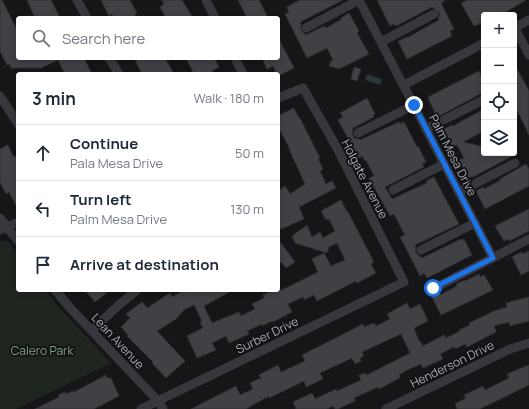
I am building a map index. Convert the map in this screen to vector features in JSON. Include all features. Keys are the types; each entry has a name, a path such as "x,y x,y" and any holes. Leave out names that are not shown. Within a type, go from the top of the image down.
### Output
{"street":[{"path":"78,0 86,16"},
{"path":"206,0 214,16"},
{"path":"306,28 359,0"},
{"name":"Palm Mesa Drive","path":"359,0 493,258"},
{"path":"381,42 434,14"},
{"path":"517,26 529,20"},
{"path":"517,33 529,54"},
{"path":"404,86 481,45"},
{"path":"110,60 118,72"},
{"path":"235,60 241,72"},
{"name":"Holgate Avenue","path":"280,97 303,88 337,148 404,282"},
{"path":"0,96 16,121"},
{"path":"426,129 481,101"},
{"path":"358,133 414,105"},
{"path":"459,192 516,163"},
{"path":"393,190 444,164"},
{"path":"0,218 3,228 16,239"},
{"path":"3,228 16,223"},
{"path":"421,250 475,223"},
{"path":"433,288 529,239"},
{"name":"Surber Drive","path":"141,409 160,405 404,282"},
{"name":"Lean Avenue","path":"58,292 160,405"},
{"path":"92,330 135,292"},
{"name":"Henderson Drive","path":"386,409 510,349 529,343"}],"green space":[{"name":"Calero Park","path":"0,240 9,242 16,251 16,292 47,292 111,363 16,409 0,409"}],"shaded area":[{"path":"367,74 382,79 380,85 365,80"}],"building":[{"path":"0,0 2,0 16,28 16,60 58,60 41,68 11,68 9,64 7,65 0,51"},
{"path":"27,0 51,0 59,16 34,16"},
{"path":"101,0 130,0 137,13 135,14 136,16 113,16 112,14 109,16"},
{"path":"162,0 182,0 192,16 165,16 160,7 164,4"},
{"path":"238,0 259,0 267,16 246,16"},
{"path":"300,0 343,0 300,22 301,30 306,35 324,26 326,28 342,19 341,18 349,13 359,31 357,33 369,54 339,69 329,66 333,60 327,48 307,58 285,14 289,12 287,7"},
{"path":"377,0 446,0 441,3 454,29 450,31 452,36 407,59 398,41 407,38 439,20 439,12 432,7 396,26 394,24 390,26"},
{"path":"468,0 526,0 506,12 481,12 481,23 474,26 461,3"},
{"path":"280,41 294,68 280,75 280,72 276,72 273,66 267,69 263,60 280,60"},
{"path":"58,60 85,60 91,72 64,72"},
{"path":"135,60 166,60 173,72 141,72"},
{"path":"187,60 215,60 219,67 213,72 193,72"},
{"path":"354,67 361,69 357,81 351,79"},
{"path":"517,69 529,91 529,135 517,110"},
{"path":"479,71 481,75 481,94 437,117 428,97"},
{"path":"367,98 375,114 373,115 374,117 353,128 352,133 354,138 360,140 399,122 400,124 404,122 426,162 422,164 424,167 385,187 392,199 427,183 426,181 434,177 459,224 415,245 416,253 422,258 461,239 464,239 472,255 427,278 424,273 420,276 400,237 405,235 394,214 390,216 369,178 374,176 366,160 365,161 362,156 359,158 338,120 343,117 340,113"},
{"path":"294,108 320,158 318,159 323,169 320,171 326,184 332,181 336,188 299,207 304,219 281,229 280,190 285,186 290,194 305,184 290,149 280,131 280,115"},
{"path":"481,111 481,133 463,142 481,146 481,156 512,156 469,178 459,160 464,158 457,145 452,147 444,129 452,125 453,126"},
{"path":"8,145 13,156 16,158 16,205 9,192 6,194 0,182 0,149"},
{"path":"526,164 529,169 529,186 485,209 476,191 483,187 484,189 501,180 500,179"},
{"path":"341,200 374,262 371,264 376,273 357,283 356,281 317,301 314,295 304,300 303,297 288,304 292,312 273,322 272,321 262,326 262,324 247,331 249,334 229,343 226,336 212,343 216,350 197,358 187,336 203,328 200,322 202,321 194,305 184,310 176,319 157,331 185,361 166,378 152,363 153,362 127,336 128,335 121,327 130,318 126,314 142,302 147,308 170,293 172,297 181,292 229,292 204,306 212,323 239,312 241,316 255,309 252,304 264,298 263,295 269,292 280,292 280,290 318,272 312,259 324,253 331,266 345,260 337,243 329,247 327,253 295,243 292,236 307,225 312,237 320,232 323,238 335,231 329,219 326,220 321,211"},
{"path":"529,209 529,231 509,241 508,239 504,241 495,226"},
{"path":"280,242 295,262 286,268 280,263"},
{"path":"529,251 529,271 521,275 512,257 521,252 522,254"},
{"path":"479,274 480,277 484,275 493,290 441,315 432,297 439,293 440,295 457,286 456,284"},
{"path":"87,292 108,292 95,302"},
{"path":"529,297 529,321 510,326 509,322 494,326 496,332 467,347 465,344 455,349 454,347 440,354 443,359 423,368 421,364 407,370 399,375 400,378 379,389 378,387 354,398 355,401 338,409 335,409 333,406 327,409 296,409 293,402 312,393 315,399 336,389 337,391 361,380 359,375 366,373 367,375 410,353 401,334 362,352 364,356 360,358 361,361 355,364 352,358 320,373 323,379 306,387 304,381 269,398 269,396 246,409 191,409 236,386 240,395 253,389 250,383 261,378 259,375 278,365 281,372 305,361 302,355 363,324 364,327 374,323 376,326 390,319 387,314 407,303 410,309 420,304 428,321 414,328 419,341 423,346 444,335 446,338 470,325 469,323 494,311 507,307 506,303"},
{"path":"529,365 529,385 480,409 457,409 455,404 466,398 464,395 483,386 485,390 509,378 507,374"},
{"path":"106,375 107,378 111,378 119,396 94,409 35,409 59,397 58,395 65,392 66,394 73,391 74,392"}],"route":[{"path":"414,105 493,258 433,288"}]}
